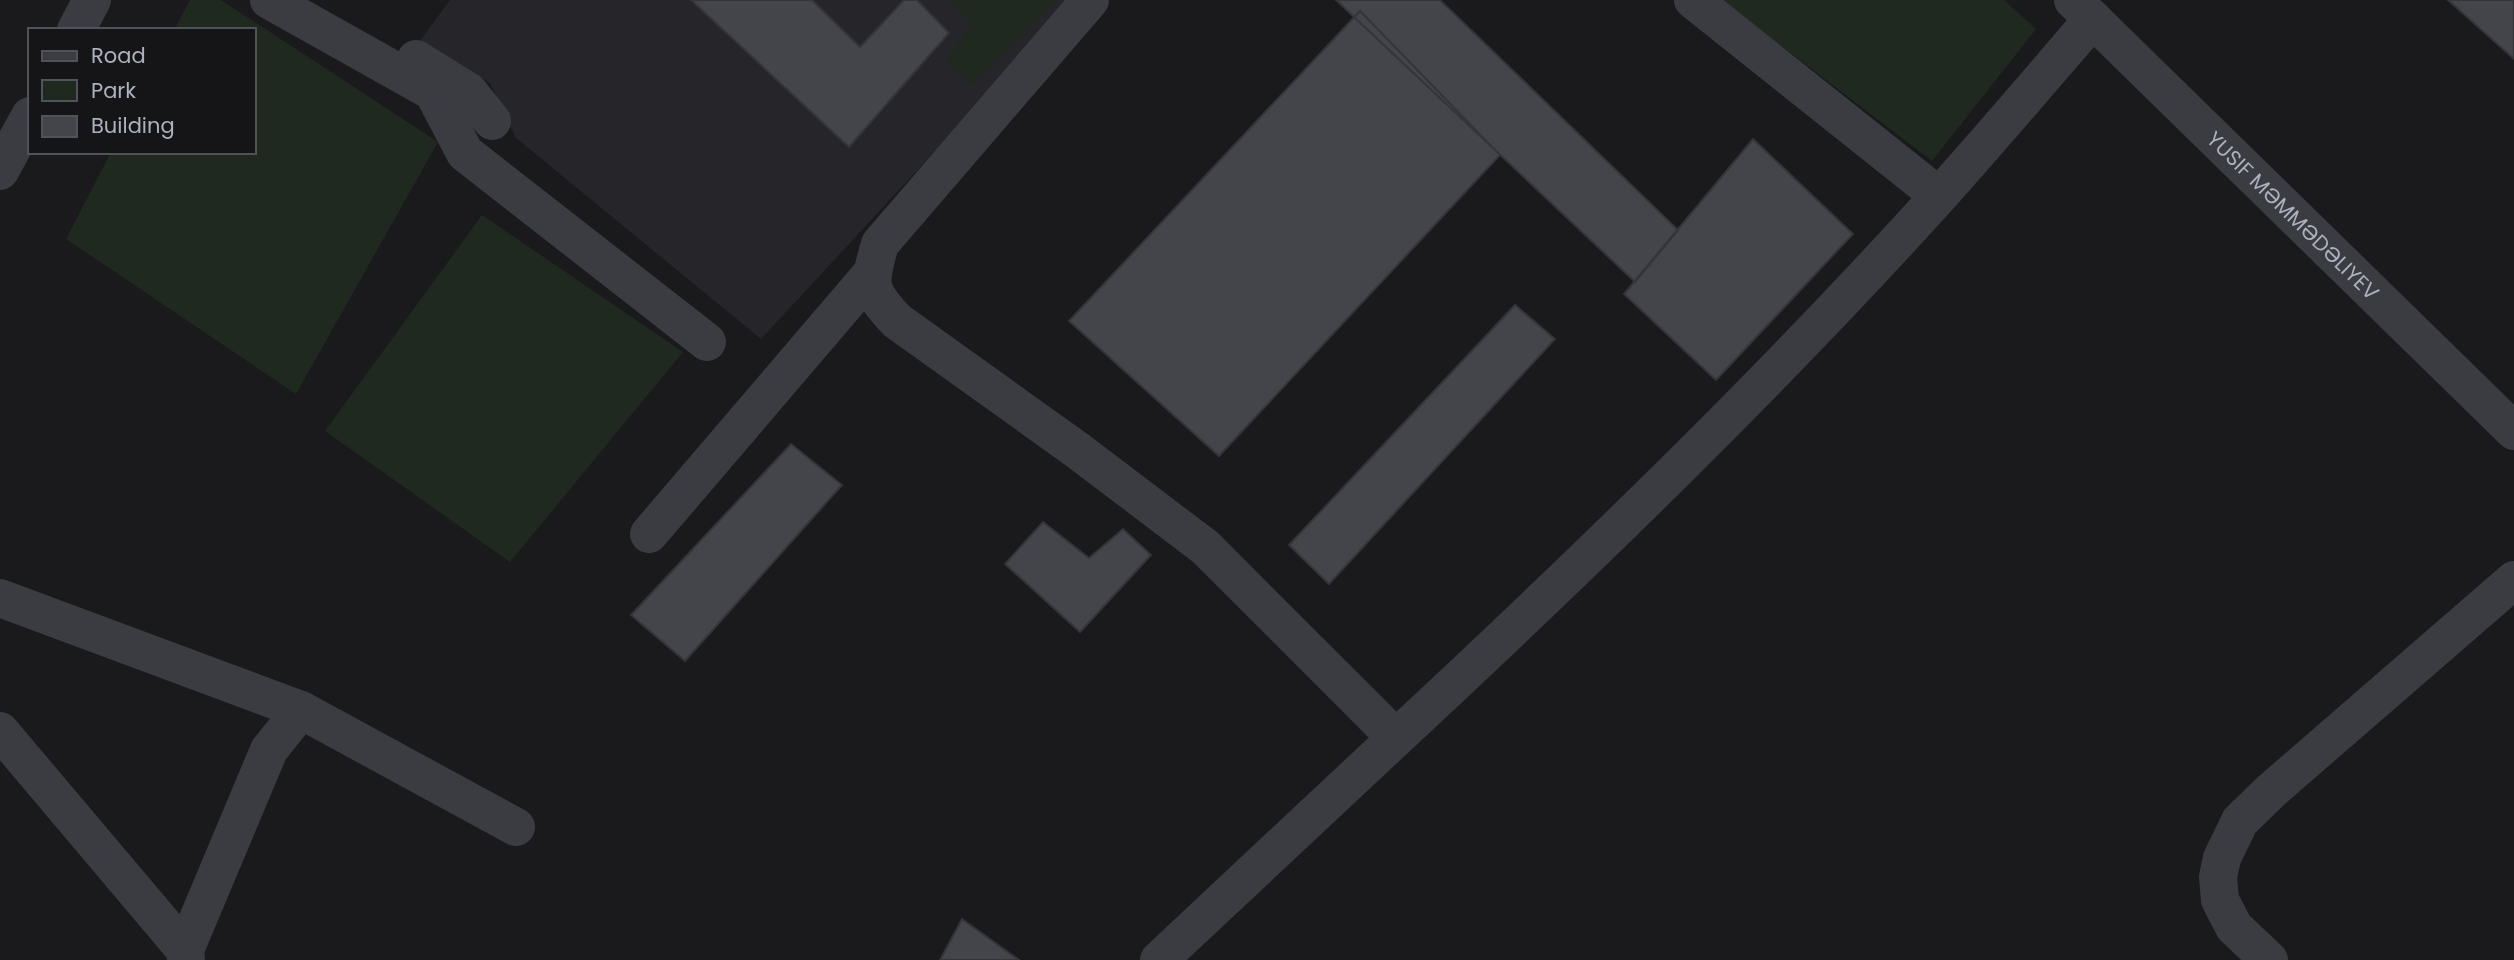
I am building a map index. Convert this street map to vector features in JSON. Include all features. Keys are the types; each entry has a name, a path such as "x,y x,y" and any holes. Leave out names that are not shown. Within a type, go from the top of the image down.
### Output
{"street":[{"path":"77,28 92,0"},
{"path":"269,0 433,92 465,153 707,342"},
{"path":"310,0 469,92 492,121"},
{"path":"1090,0 880,244 872,273 875,297 897,321 1077,450 1205,547 1396,738"},
{"path":"1693,0 1939,195"},
{"path":"1159,960 1498,643 1731,414 1939,195 2083,10"},
{"name":"YUSIF MƏMMƏDƏLIYEV","path":"2083,10 2514,431"},
{"path":"0,171 28,120"},
{"path":"649,534 872,273"},
{"path":"2269,960 2234,927 2220,900 2218,877 2222,858 2240,821 2272,790 2514,580"},
{"path":"0,598 301,710 516,827"},
{"path":"0,731 186,955 269,750 301,710"}],"shaded area":[{"path":"450,0 1075,0 761,339 516,138 490,83 419,42"}],"green space":[{"path":"190,0 221,0 438,142 296,394 66,239 110,154 256,154 256,28 175,28"},
{"path":"948,0 1057,0 972,84 945,59 973,25"},
{"path":"1721,0 2004,0 2036,29 1932,161"},
{"path":"482,215 683,352 510,562 325,431"}],"building":[{"path":"691,0 812,0 860,47 904,0 917,0 949,33 849,147"},
{"path":"1336,0 1440,0 1678,230 1635,282"},
{"path":"2448,0 2514,0 2514,59"},
{"path":"1360,11 1500,155 1219,456 1069,321"},
{"path":"1753,139 1853,234 1716,380 1624,294"},
{"path":"1515,305 1555,339 1329,584 1289,545"},
{"path":"791,444 842,485 685,661 631,615"},
{"path":"1043,522 1089,558 1123,529 1151,555 1080,632 1005,564"},
{"path":"962,919 1019,960 940,960"}]}
